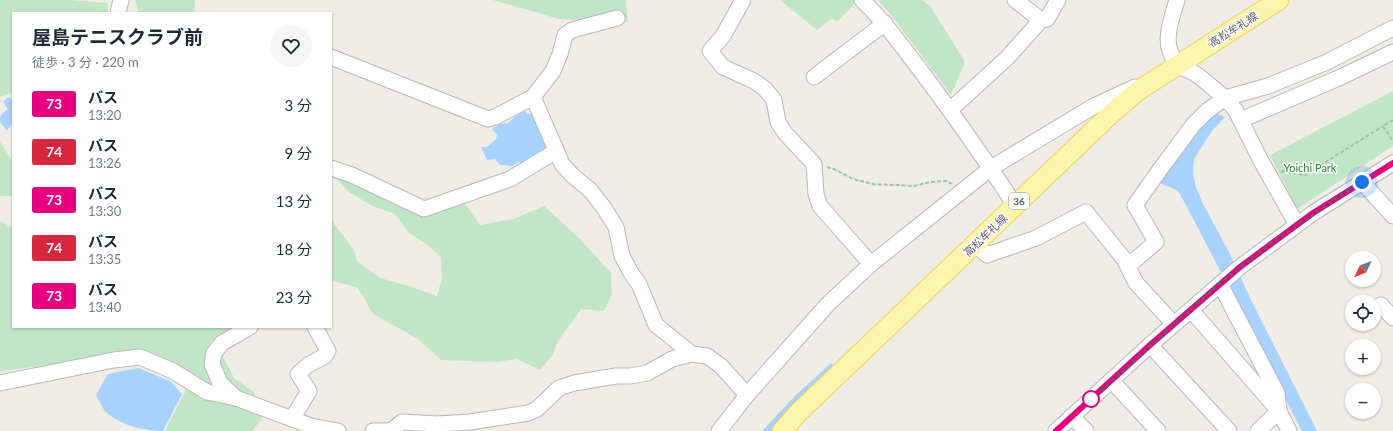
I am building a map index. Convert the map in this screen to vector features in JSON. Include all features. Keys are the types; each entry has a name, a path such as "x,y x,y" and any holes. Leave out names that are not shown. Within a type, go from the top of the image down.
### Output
{"main road":[{"name":"高松牟礼線","path":"790,428 975,244 1113,112 1139,90 1279,0"}],"street":[{"path":"118,12 120,0"},
{"path":"743,0 723,36 710,51 723,67 754,81 774,100 778,122 785,133 814,164 816,194 820,206 871,264"},
{"path":"862,0 885,23 950,110 1015,205"},
{"path":"1015,0 1041,20"},
{"path":"950,110 1007,58 1041,20 1047,19 1058,0"},
{"path":"1177,0 1169,26 1168,42 1171,54 1178,65 1193,72 1225,98 1236,111 1260,159 1297,225"},
{"path":"332,57 488,119 495,117 533,97 553,71 560,54 565,35 572,30 617,18"},
{"path":"814,77 885,23"},
{"path":"1128,266 1156,242 1135,205 1193,125 1207,112 1225,98 1268,86 1327,62 1393,28"},
{"path":"1241,120 1341,77 1393,52"},
{"path":"719,431 747,394 828,304 871,264 991,168 1094,106 1135,87 1153,81"},
{"path":"533,97 562,164 591,191 616,227 622,256 639,284 656,326 692,354"},
{"path":"332,168 352,175 424,209 510,179 556,151"},
{"path":"1056,431 1150,345 1240,267 1297,225 1393,162"},
{"path":"1362,182 1392,213"},
{"path":"975,244 987,255 1036,238 1086,212 1124,259 1136,283 1174,324"},
{"path":"1222,282 1277,393 1279,411"},
{"path":"1382,306 1393,318"},
{"path":"1191,310 1279,411 1289,431"},
{"path":"236,398 220,383 212,364 214,353 222,343 248,328"},
{"path":"292,419 309,391 298,374 308,365 325,356 328,351 316,328"},
{"path":"1150,345 1229,431"},
{"path":"373,431 393,430 402,422 437,424 470,422 528,413 537,409 559,388 581,382 647,373 672,359 692,354 706,356 721,366 747,394"},
{"path":"0,384 114,360 140,357 173,371 207,392 236,398 311,426 338,431"},
{"path":"1112,380 1158,431"},
{"path":"1258,431 1279,411"},
{"path":"1072,416 1086,431"}],"path":[{"path":"1278,170 1305,175 1393,120"},
{"path":"1383,126 1393,141"},
{"path":"814,164 834,169 853,179 873,184 914,186 930,182 947,182 964,190"}],"green space":[{"path":"0,0 70,0 107,3 108,12 12,12 12,92 0,97"},
{"path":"135,0 195,0 194,12 137,12"},
{"path":"493,0 626,0 628,22 559,19"},
{"path":"780,0 858,0 837,22 832,18 817,30"},
{"path":"878,0 922,0 930,6 965,62 951,95 892,16"},
{"name":"Yoichi Park","path":"1393,91 1393,146 1297,209 1270,155"},
{"path":"0,142 12,160 12,196 0,196"},
{"path":"333,175 401,203 464,202 480,225 513,219 544,206 580,239 611,273 612,294 604,311 581,309 558,341 552,356 540,370 517,359 493,362 441,360 418,339 373,314 358,288 332,280 332,221 354,250 357,261 380,278 437,296 442,278 441,257 426,244 408,232 395,214 372,206 349,192"},
{"path":"0,221 12,227 12,328 232,328 210,342 223,356 234,378 254,392 262,419 252,431 165,431 193,376 156,356 99,359 0,371"}],"water":[{"path":"8,97 12,99 12,123 7,131 0,122 2,114 8,109 3,102"},
{"path":"524,109 527,114 534,114 546,144 542,154 524,165 519,162 512,166 500,165 495,159 487,160 481,147 487,147 496,139 497,135 492,129 500,124 508,123"},
{"path":"1216,113 1225,117 1212,131 1194,159 1193,172 1195,184 1203,204 1228,250 1250,298 1317,431 1302,431 1180,194 1174,189 1160,182 1193,131"},
{"path":"831,363 836,368 776,431 762,431 795,396"},
{"path":"138,368 170,381 182,394 163,431 141,429 121,422 106,412 96,395 108,374"}],"bus line":[{"name":"73","path":"1056,431 1150,345 1240,267 1313,213 1393,163"}],"route":[{"path":"1091,399 1150,345 1240,267 1313,213 1362,182"}]}
